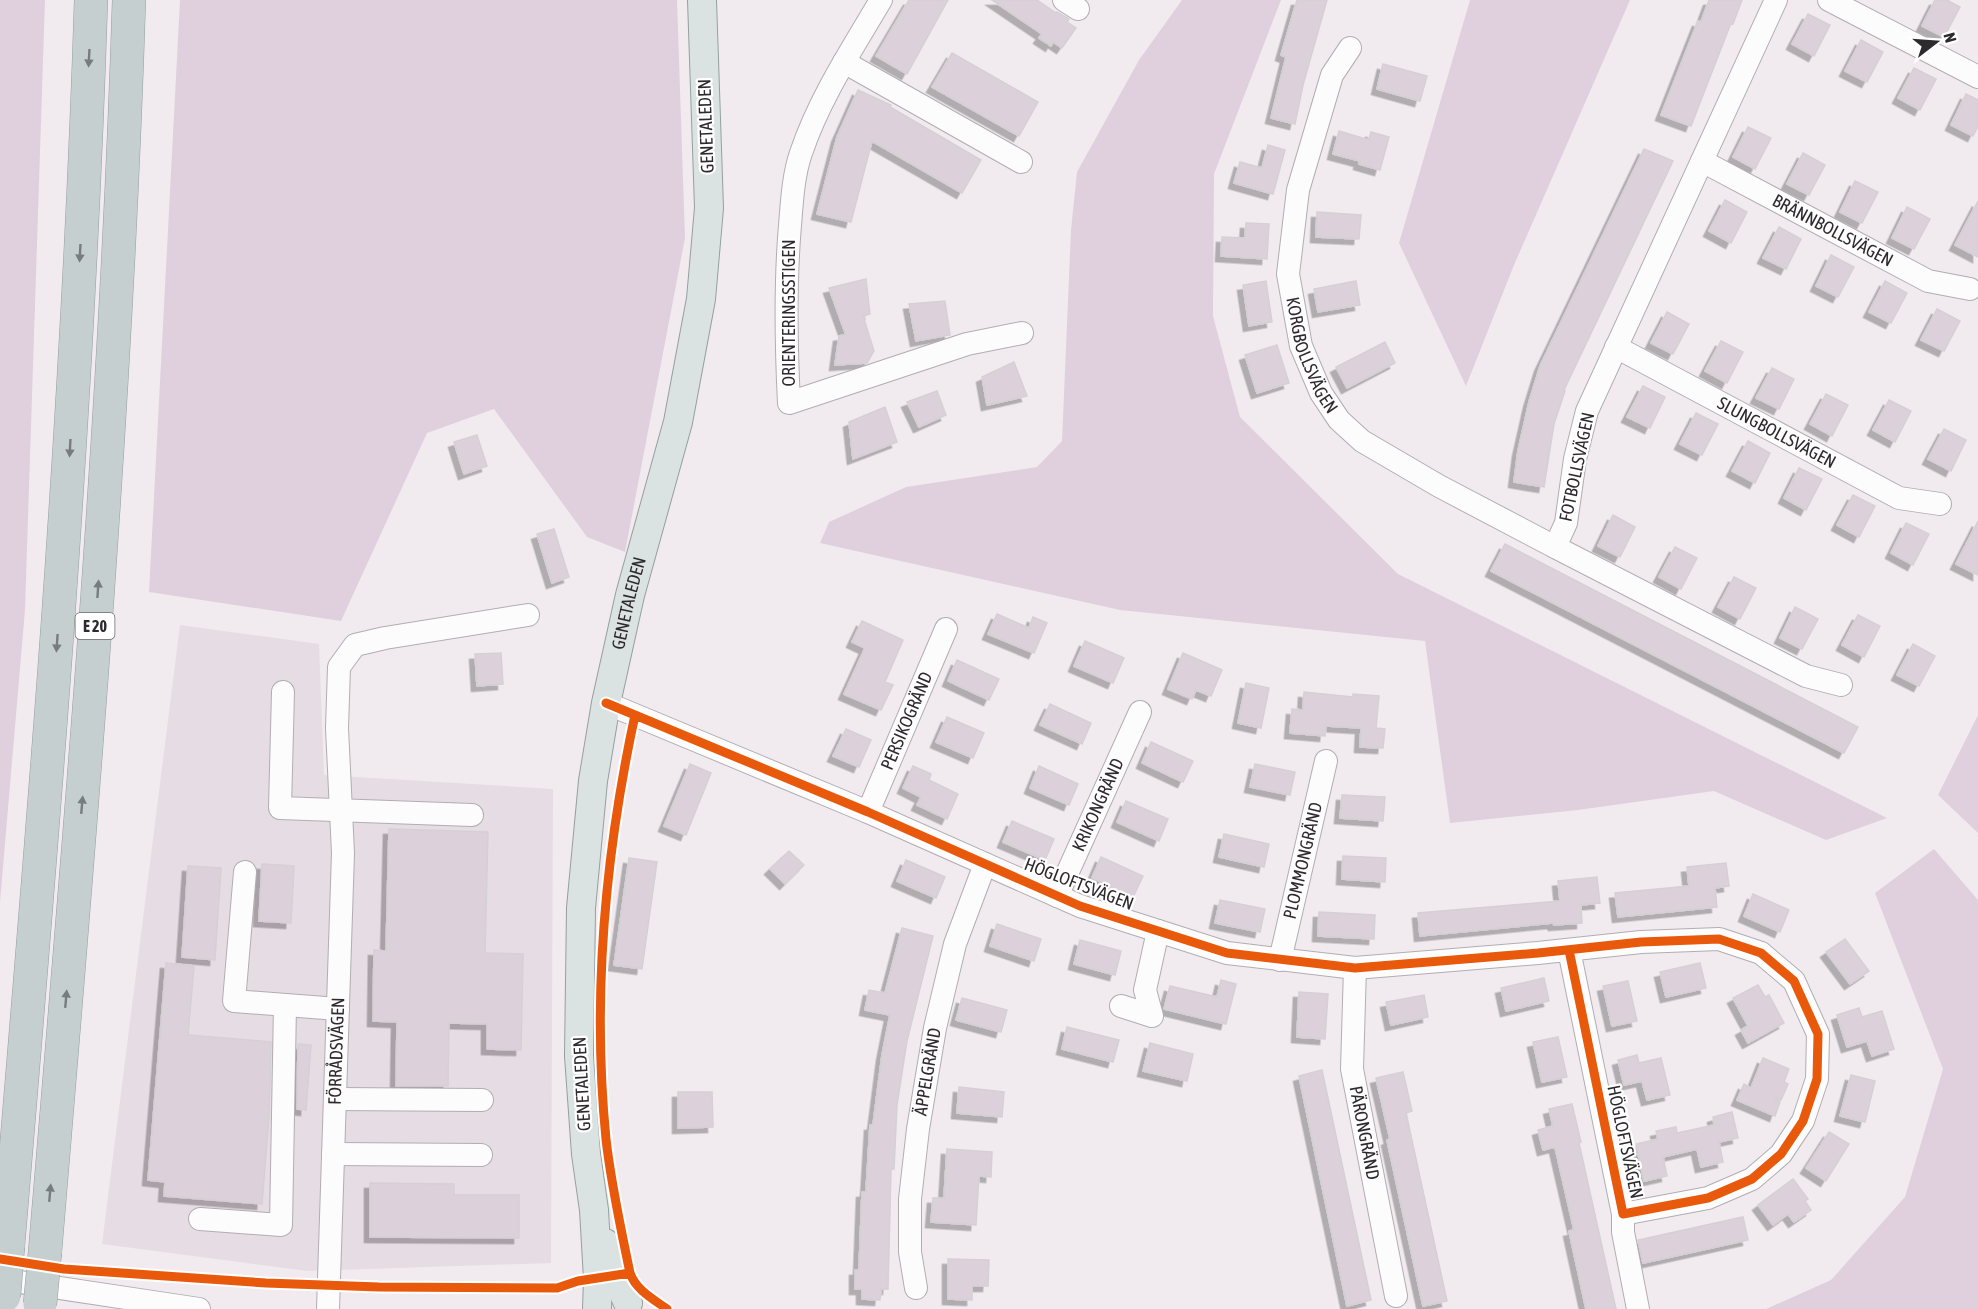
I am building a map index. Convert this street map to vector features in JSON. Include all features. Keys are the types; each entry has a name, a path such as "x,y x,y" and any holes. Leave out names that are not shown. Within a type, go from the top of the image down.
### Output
{"highway":[{"name":"E 20","path":"2,1295 46,783 65,522 91,0"},
{"name":"E 20","path":"40,1307 83,798 101,535 114,325 129,0"}],"main road":[{"name":"GENETALEDEN","path":"597,1309 598,1279 594,1210 586,1154 579,1056 581,920 593,781 606,704 630,596 678,422 701,299 709,208 702,0"},
{"name":"GENETALEDEN","path":"594,1210 625,1307"}],"street":[{"name":"ORIENTERINGSSTIGEN","path":"881,0 844,62 810,129 800,155 792,197 788,245 786,351 789,403 967,344 1022,333"},
{"name":"FOTBOLLSVÄGEN","path":"1555,547 1566,523 1575,459 1587,411 1776,0"},
{"path":"1830,0 1978,77"},
{"name":"KORGBOLLSVÄGEN","path":"1350,48 1332,75 1298,190 1288,274 1300,346 1321,393 1339,420 1362,441 1439,486 1555,547"},
{"path":"844,62 1021,162"},
{"name":"BRÄNNBOLLSVÄGEN","path":"1702,161 1928,281 1970,289"},
{"name":"SLUNGBOLLSVÄGEN","path":"1616,347 1899,498 1940,504"},
{"path":"1555,547 1806,676 1841,685"},
{"name":"FÖRRÅDSVÄGEN","path":"328,1309 343,853 338,728 339,667 355,645 528,615"},
{"name":"PERSIKOGRÄND","path":"868,812 946,629"},
{"path":"283,692 280,808 340,802 472,815"},
{"name":"HÖGLOFTSVÄGEN","path":"606,704 868,812 1080,906 1227,953 1355,968 1641,942 1719,939 1761,953 1794,981 1818,1034 1817,1079 1803,1121 1781,1154 1752,1179 1708,1198 1623,1214"},
{"name":"KRIKONGRÄND","path":"1057,896 1140,712"},
{"name":"PLOMMONGRÄND","path":"1280,960 1326,761"},
{"name":"ÄPPELGRÄND","path":"916,1288 910,1252 910,1199 918,1129 935,1028 955,944 985,864"},
{"path":"245,872 234,1001 338,1009"},
{"path":"1121,1006 1152,1016 1145,990 1158,931"},
{"name":"HÖGLOFTSVÄGEN","path":"1569,950 1623,1214 1623,1232 1638,1309"},
{"name":"PÄRONGRÄND","path":"1355,968 1352,1069 1396,1296"},
{"path":"200,1219 281,1225 285,1005"},
{"path":"335,1099 482,1101"},
{"path":"333,1154 481,1155"},
{"path":"2,1295 200,1309"}],"shaded area":[{"path":"0,0 45,0 25,610 0,902"},
{"path":"180,0 677,0 685,238 625,552 587,537 494,409 427,433 341,621 149,592"},
{"path":"1182,0 1281,0 1214,174 1213,316 1240,417 1398,574 1887,818 1826,840 1714,791 1578,810 1450,823 1425,641 1120,610 820,543 829,522 906,487 1037,467 1062,441 1071,230 1077,172 1139,60"},
{"path":"1470,0 1630,0 1514,265 1466,386 1399,243"},
{"path":"180,625 319,644 324,775 553,789 551,1263 307,1271 102,1244"},
{"path":"1978,715 1978,833 1938,795"},
{"path":"1934,849 1978,900 1978,1309 1766,1309 1831,1280 1905,1197 1943,1069 1875,893"}],"building":[{"path":"909,0 948,0 907,74 876,56"},
{"path":"992,0 1037,0 1069,19 1067,22 1076,28 1062,48 1053,42 1051,46 1039,38 1042,34"},
{"path":"1297,0 1327,0 1303,85 1295,124 1271,118 1286,57 1281,55"},
{"path":"1709,0 1742,0 1691,126 1661,115 1698,21 1701,22"},
{"path":"1935,0 1947,0 1960,7 1944,37 1922,26"},
{"path":"1808,14 1830,25 1814,56 1792,44"},
{"path":"1861,40 1883,52 1867,82 1845,71"},
{"path":"952,53 1038,102 1019,136 932,87"},
{"path":"1383,64 1427,76 1420,101 1377,89"},
{"path":"1914,68 1936,79 1920,110 1898,98"},
{"path":"858,90 891,105 890,107 981,160 962,193 872,141 851,222 817,214 837,137"},
{"path":"1966,94 1978,100 1978,126 1973,136 1951,125"},
{"path":"1748,127 1771,138 1755,169 1733,157"},
{"path":"1339,131 1369,140 1371,132 1389,137 1380,170 1359,164 1360,161 1333,154"},
{"path":"1268,145 1285,150 1273,194 1234,183 1240,162 1262,168"},
{"path":"1644,149 1673,161 1564,390 1554,424 1544,487 1514,482 1518,451 1540,366"},
{"path":"1803,153 1825,165 1809,195 1787,184"},
{"path":"1855,181 1878,192 1862,223 1840,212"},
{"path":"1725,200 1747,212 1731,243 1709,231"},
{"path":"1978,201 1978,257 1955,245"},
{"path":"1907,207 1930,219 1914,249 1892,238"},
{"path":"1317,212 1361,215 1359,239 1316,237"},
{"path":"1246,223 1269,224 1267,259 1221,256 1222,237 1245,238"},
{"path":"1779,227 1801,239 1786,269 1763,258"},
{"path":"1831,255 1854,267 1838,297 1816,286"},
{"path":"866,279 870,314 863,316 874,351 867,363 835,365 839,336 846,335 829,288"},
{"path":"1266,281 1272,322 1249,326 1243,285"},
{"path":"1356,281 1360,305 1318,312 1314,289"},
{"path":"1885,281 1907,293 1891,323 1869,312"},
{"path":"945,301 950,335 916,341 909,304"},
{"path":"1937,309 1960,321 1944,351 1921,340"},
{"path":"1667,312 1689,324 1673,354 1651,343"},
{"path":"1721,341 1743,352 1727,383 1705,371"},
{"path":"1385,342 1395,363 1347,388 1336,367"},
{"path":"1277,345 1289,383 1257,393 1245,355"},
{"path":"1014,362 1027,396 987,405 982,377"},
{"path":"1772,368 1794,379 1779,409 1756,398"},
{"path":"1643,386 1665,397 1650,428 1627,417"},
{"path":"937,391 946,415 919,427 907,402"},
{"path":"1826,394 1848,405 1832,436 1810,424"},
{"path":"1889,400 1911,411 1895,442 1873,430"},
{"path":"885,407 897,442 853,459 849,422"},
{"path":"1696,413 1718,424 1702,455 1680,444"},
{"path":"1944,429 1966,440 1951,471 1928,459"},
{"path":"477,435 487,466 464,474 454,442"},
{"path":"1748,441 1770,453 1755,483 1732,471"},
{"path":"1799,468 1822,479 1806,510 1784,498"},
{"path":"1853,495 1875,506 1859,537 1837,525"},
{"path":"1613,515 1635,527 1620,557 1598,546"},
{"path":"1978,521 1978,575 1956,564"},
{"path":"1906,523 1929,534 1913,565 1891,553"},
{"path":"554,529 569,577 552,583 537,534"},
{"path":"1505,544 1858,727 1844,753 1491,571"},
{"path":"1675,547 1697,558 1681,589 1659,577"},
{"path":"1734,577 1756,588 1740,619 1718,607"},
{"path":"1795,607 1818,619 1802,649 1780,638"},
{"path":"997,614 1029,628 1033,617 1047,623 1034,653 988,634"},
{"path":"1858,615 1880,626 1864,657 1842,645"},
{"path":"862,621 903,640 885,682 893,685 881,710 844,694 865,648 852,642"},
{"path":"1085,641 1124,658 1113,683 1074,666"},
{"path":"1913,644 1935,656 1919,686 1897,675"},
{"path":"501,653 503,684 477,686 475,654"},
{"path":"1183,653 1222,670 1211,696 1196,690 1192,699 1168,689"},
{"path":"957,660 999,679 989,700 948,681"},
{"path":"1246,683 1269,688 1261,728 1238,723"},
{"path":"1304,692 1353,697 1353,694 1379,696 1376,728 1385,729 1383,748 1360,747 1361,728 1326,726 1325,736 1290,733 1292,709 1303,710"},
{"path":"1050,704 1091,723 1082,744 1040,725"},
{"path":"947,717 984,733 973,758 936,742"},
{"path":"846,729 871,740 859,767 833,756"},
{"path":"1151,742 1193,761 1183,782 1142,763"},
{"path":"690,764 711,773 686,835 664,826"},
{"path":"1255,764 1295,772 1290,795 1250,787"},
{"path":"913,766 931,774 929,780 958,794 947,819 917,805 921,797 903,788"},
{"path":"1039,766 1078,784 1069,805 1030,788"},
{"path":"1342,795 1385,797 1383,821 1340,818"},
{"path":"1126,801 1168,819 1159,841 1117,822"},
{"path":"1012,821 1054,839 1045,860 1003,842"},
{"path":"389,829 488,832 485,953 523,954 521,1050 487,1049 487,1024 449,1023 448,1086 396,1086 397,1022 373,1021 374,950 386,951"},
{"path":"1224,834 1269,844 1264,867 1219,857"},
{"path":"789,851 804,865 785,884 770,869"},
{"path":"1343,856 1386,858 1385,882 1342,879"},
{"path":"1101,857 1143,876 1133,897 1092,878"},
{"path":"629,858 657,862 642,969 614,965"},
{"path":"906,860 945,877 936,898 897,881"},
{"path":"1726,863 1729,886 1715,888 1717,907 1618,917 1615,893 1689,886 1687,867"},
{"path":"262,864 294,866 291,923 259,921"},
{"path":"188,866 221,868 215,960 182,957"},
{"path":"1597,877 1600,903 1581,905 1582,923 1554,925 1553,923 1420,936 1418,913 1560,901 1558,881"},
{"path":"1753,894 1789,910 1780,932 1744,916"},
{"path":"1220,900 1265,909 1260,932 1215,923"},
{"path":"1319,912 1375,915 1374,939 1318,936"},
{"path":"997,924 1041,939 1034,961 990,946"},
{"path":"902,928 933,936 907,1041 897,1105 894,1169 891,1169 888,1289 881,1289 880,1300 862,1299 862,1289 855,1289 855,1270 859,1270 862,1192 866,1192 870,1125 873,1125 890,1015 865,1010 869,990 885,993"},
{"path":"1845,939 1869,971 1850,984 1826,952"},
{"path":"1080,940 1121,951 1115,975 1074,964"},
{"path":"166,963 194,966 188,1035 271,1042 269,1117 262,1204 164,1196 165,1182 148,1180"},
{"path":"1700,963 1706,988 1666,997 1660,972"},
{"path":"1544,978 1549,1001 1506,1011 1501,988"},
{"path":"1221,980 1236,984 1226,1024 1164,1009 1170,986 1217,997"},
{"path":"1628,981 1637,1021 1612,1026 1603,986"},
{"path":"1758,985 1765,997 1769,995 1784,1023 1748,1043 1741,1030 1748,1026 1733,998"},
{"path":"1299,992 1328,994 1325,1039 1297,1037"},
{"path":"1424,995 1428,1017 1391,1025 1386,1002"},
{"path":"962,998 1007,1010 1001,1032 956,1020"},
{"path":"1859,1008 1862,1017 1882,1011 1894,1049 1872,1056 1867,1041 1847,1047 1837,1015"},
{"path":"1067,1027 1119,1040 1113,1062 1062,1049"},
{"path":"1558,1037 1567,1077 1542,1082 1533,1042"},
{"path":"1150,1043 1193,1054 1187,1081 1143,1071"},
{"path":"298,1044 311,1045 306,1110 297,1109"},
{"path":"1637,1055 1639,1063 1661,1058 1670,1095 1647,1100 1642,1081 1624,1085 1618,1060"},
{"path":"1763,1058 1789,1069 1784,1082 1788,1084 1781,1100 1774,1098 1780,1102 1775,1116 1737,1100 1744,1084 1751,1088"},
{"path":"1322,1070 1371,1300 1347,1306 1299,1076"},
{"path":"1403,1072 1412,1111 1406,1113 1447,1301 1423,1306 1376,1078"},
{"path":"1851,1075 1875,1081 1865,1122 1840,1116"},
{"path":"959,1087 1004,1092 1002,1117 957,1113"},
{"path":"678,1092 712,1092 713,1127 678,1128"},
{"path":"1572,1104 1616,1309 1586,1309 1569,1231 1574,1230 1555,1147 1543,1150 1538,1130 1553,1126 1549,1109"},
{"path":"1732,1112 1738,1138 1719,1142 1723,1162 1701,1167 1697,1149 1663,1157 1667,1176 1644,1181 1636,1144 1658,1139 1656,1131 1676,1127 1677,1133 1714,1125 1713,1117"},
{"path":"1829,1132 1849,1144 1826,1181 1806,1168"},
{"path":"947,1149 992,1152 991,1177 979,1176 976,1225 931,1222 933,1198 944,1198"},
{"path":"1793,1179 1808,1199 1805,1201 1811,1210 1794,1222 1788,1214 1773,1225 1758,1205"},
{"path":"370,1183 454,1184 454,1195 519,1195 519,1238 370,1237"},
{"path":"1743,1217 1748,1240 1643,1263 1638,1240"},
{"path":"948,1259 989,1260 988,1286 972,1286 972,1300 948,1299"}],"cycle path":[{"path":"606,703 868,812 1080,906 1227,953 1355,968 1641,942 1719,939 1761,953 1794,981 1818,1034 1817,1079 1803,1121 1781,1154 1752,1179 1708,1198 1623,1214 1569,950"},
{"path":"635,715 616,820 604,926 600,1033 602,1086 611,1173 630,1273 641,1289 667,1309"},
{"path":"0,1259 64,1269 266,1283 379,1287 557,1288 578,1281 630,1273"}]}
